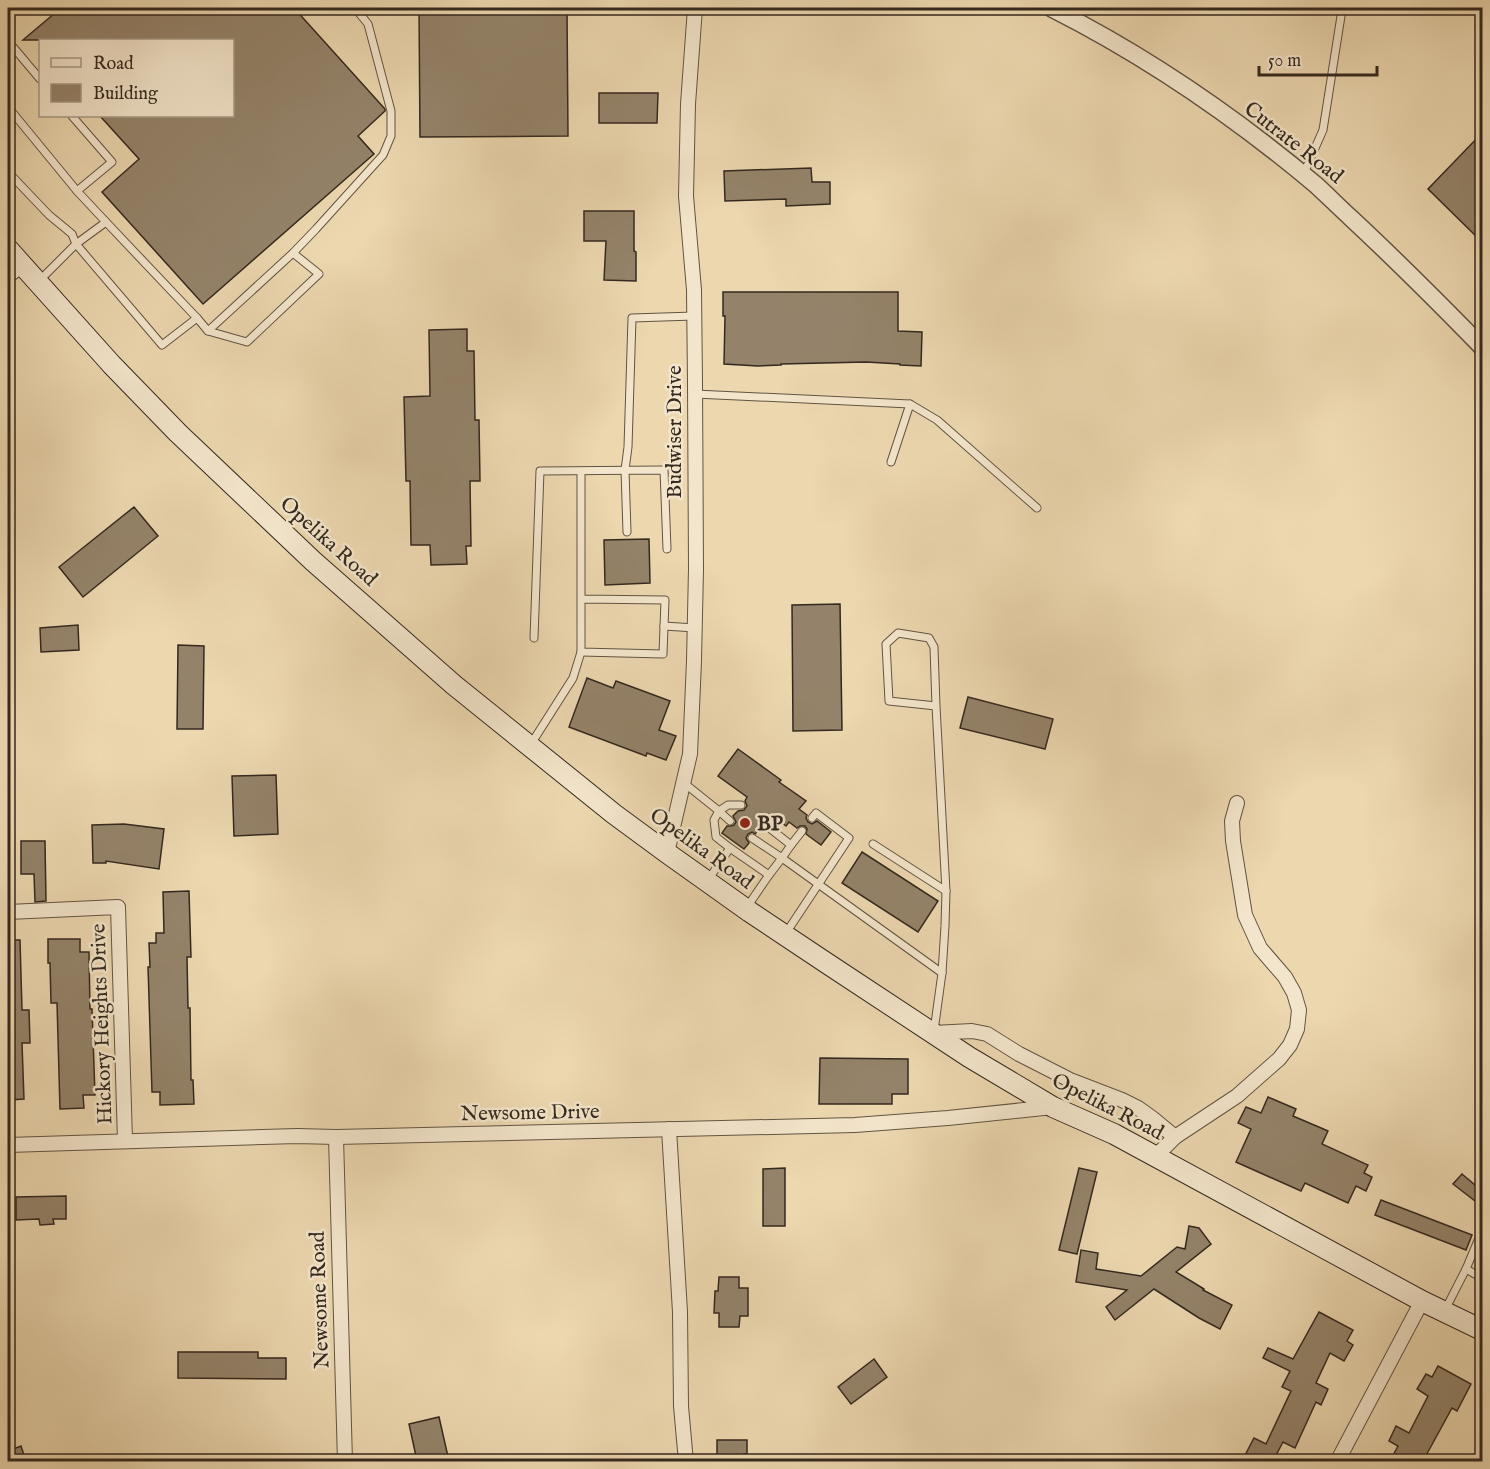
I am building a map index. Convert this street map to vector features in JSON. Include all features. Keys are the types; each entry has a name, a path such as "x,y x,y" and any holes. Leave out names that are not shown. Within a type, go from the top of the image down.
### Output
{"main road":[{"name":"Opelika Road","path":"8,249 178,433 313,561 454,685 614,814 667,853 746,909 969,1057 1053,1107 1114,1134 1422,1301 1482,1330"}],"street":[{"name":"Budwiser Drive","path":"667,853 690,754 695,628 694,316 686,196 688,104 695,8"},
{"name":"Cutrate Road","path":"1051,8 1085,25 1166,74 1243,128 1316,185 1385,249 1482,347"},
{"path":"1155,1157 1175,1137 1237,1096 1279,1059 1290,1045 1297,1029 1299,1010 1294,993 1285,977 1260,948 1245,915 1233,841 1232,821 1237,803"},
{"name":"Hickory Heights Drive","path":"8,912 118,907 125,1141"},
{"path":"933,1033 972,1031 987,1034 1019,1054 1070,1080 1138,1108 1175,1137"},
{"name":"Newsome Drive","path":"8,1144 855,1125 1053,1107"},
{"path":"669,1129 680,1312 681,1406 686,1461"},
{"name":"Newsome Road","path":"336,1137 345,1461"},
{"path":"1337,1461 1422,1301"}],"lane":[{"path":"208,331 293,253 383,154 391,135 391,111 368,24 356,8"},
{"path":"1303,175 1323,130 1341,16"},
{"path":"8,41 39,78"},
{"path":"8,107 77,191 208,331 247,342 319,274 293,253"},
{"path":"73,117 112,162 77,191"},
{"path":"8,172 49,215 72,234 76,244 162,345 197,318"},
{"path":"8,280 31,276 106,222"},
{"path":"627,532 625,470 628,447 632,318 694,316"},
{"path":"695,394 910,404 937,420 1037,508"},
{"path":"891,462 910,404"},
{"path":"534,638 540,471 664,470 667,549"},
{"path":"530,747 573,678 581,652 582,471"},
{"path":"581,599 665,600 663,654 581,652"},
{"path":"664,626 695,628"},
{"path":"933,1033 942,973 946,891 934,647 929,638 898,633 886,644 889,701 936,706"},
{"path":"684,783 730,821"},
{"path":"741,805 728,805 719,811 714,820 716,837 769,875"},
{"path":"784,934 849,838 816,813 812,818"},
{"path":"764,823 791,845"},
{"path":"746,909 801,831"},
{"path":"752,838 942,973"},
{"path":"873,844 946,891"},
{"path":"707,882 730,848"},
{"path":"1444,1312 1482,1231"},
{"path":"1466,1269 1482,1278"}],"building":[{"path":"61,8 294,8 385,109 358,136 374,154 203,304 102,192 139,159 101,117 234,117 234,39 23,40"},
{"path":"419,8 567,8 568,136 420,137"},
{"path":"599,93 658,93 657,123 599,123"},
{"path":"1482,133 1482,242 1428,189"},
{"path":"811,168 812,182 830,182 830,204 786,206 786,199 725,201 724,171"},
{"path":"584,211 634,211 636,281 604,280 606,241 584,241"},
{"path":"723,292 898,292 898,331 922,332 921,366 866,362 758,366 724,364"},
{"path":"467,329 467,351 474,351 475,420 479,420 480,481 470,481 471,546 466,546 467,564 431,565 430,545 411,545 410,481 406,481 404,397 430,396 429,330"},
{"path":"134,507 158,536 83,597 59,567"},
{"path":"649,539 650,583 605,585 604,540"},
{"path":"840,604 842,730 793,731 792,605"},
{"path":"78,625 79,650 41,652 40,628"},
{"path":"178,645 204,646 203,729 177,729"},
{"path":"587,678 613,688 616,681 670,701 659,730 676,736 666,760 647,753 646,756 569,727"},
{"path":"968,697 1053,719 1045,749 960,728"},
{"path":"738,749 806,801 799,809 807,815 808,822 812,824 817,821 831,832 821,845 806,834 805,826 797,828 789,822 786,826 770,814 766,819 758,820 760,828 755,834 752,832 748,834 746,838 749,843 744,849 722,833 727,826 734,825 736,822 733,816 747,806 745,801 747,797 718,776"},
{"path":"276,775 278,834 234,836 232,776"},
{"path":"124,824 164,829 159,869 106,861 106,863 93,863 92,825"},
{"path":"21,841 45,841 46,901 35,902 34,874 21,874"},
{"path":"862,852 938,901 918,932 842,883"},
{"path":"189,891 191,957 187,957 188,1008 190,1008 191,1080 193,1080 194,1104 160,1105 160,1092 152,1092 149,943 156,943 156,933 164,933 163,892"},
{"path":"48,939 80,939 80,952 89,952 95,1095 83,1095 84,1108 60,1109 57,1003 51,1003"},
{"path":"8,940 20,940 22,1010 29,1010 30,1043 22,1043 24,1099 10,1100 10,1090 8,1090"},
{"path":"820,1058 908,1059 908,1094 892,1094 892,1104 819,1104"},
{"path":"1268,1097 1296,1109 1293,1116 1328,1131 1322,1144 1368,1165 1364,1173 1372,1177 1366,1191 1356,1186 1348,1203 1305,1183 1301,1191 1236,1162 1251,1129 1238,1123 1246,1107 1261,1113"},
{"path":"785,1168 785,1226 763,1226 763,1169"},
{"path":"1079,1168 1097,1172 1077,1254 1059,1250"},
{"path":"1462,1174 1482,1191 1475,1201 1453,1184"},
{"path":"66,1196 66,1219 53,1219 54,1224 40,1225 39,1219 16,1220 16,1197"},
{"path":"1381,1200 1472,1235 1466,1250 1375,1215"},
{"path":"1189,1226 1199,1228 1211,1244 1176,1272 1203,1290 1232,1305 1220,1329 1154,1289 1115,1320 1106,1307 1127,1290 1076,1282 1081,1250 1098,1253 1096,1269 1141,1276 1177,1247 1185,1249"},
{"path":"719,1277 739,1277 739,1288 748,1288 748,1316 740,1316 739,1327 719,1327 719,1313 714,1313 715,1291 718,1291"},
{"path":"1319,1312 1353,1330 1347,1341 1353,1345 1344,1361 1330,1353 1316,1383 1328,1389 1321,1405 1316,1402 1295,1448 1283,1442 1273,1461 1242,1461 1254,1438 1266,1444 1291,1391 1282,1387 1290,1371 1263,1358 1268,1348 1293,1359"},
{"path":"178,1352 258,1352 258,1358 286,1358 286,1379 178,1378"},
{"path":"874,1359 887,1377 851,1404 838,1387"},
{"path":"1438,1366 1471,1384 1457,1411 1452,1408 1423,1461 1390,1461 1398,1446 1389,1441 1396,1426 1409,1433 1428,1396 1417,1389 1426,1374 1432,1377"},
{"path":"439,1417 449,1461 417,1461 409,1424"},
{"path":"717,1440 747,1440 747,1454 744,1454 744,1461 720,1461 720,1455 717,1455"},
{"path":"21,1446 26,1461 8,1461 8,1451"}],"place":[{"name":"BP","path":"745,823"}]}
